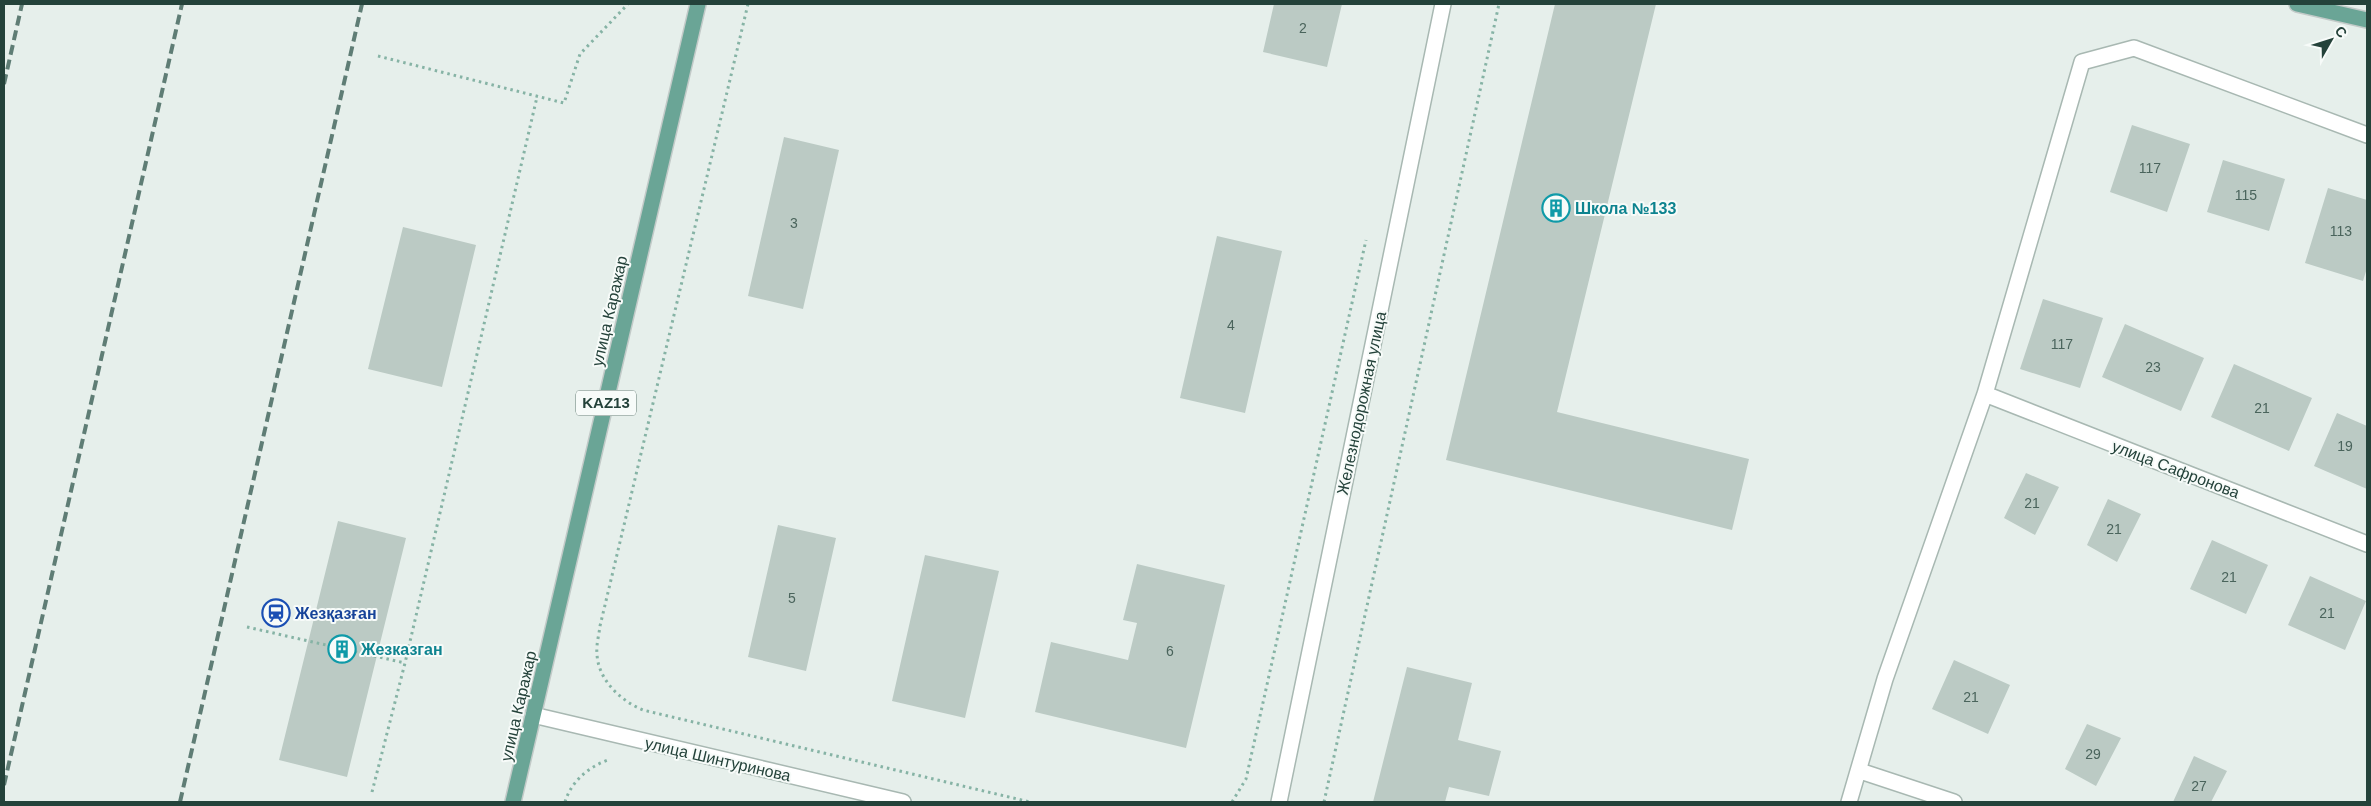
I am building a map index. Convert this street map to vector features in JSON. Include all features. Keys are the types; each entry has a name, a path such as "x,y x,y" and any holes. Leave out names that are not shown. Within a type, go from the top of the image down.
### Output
{"main road":[{"name":"улица Каражар","path":"513,802 698,4"},
{"path":"2297,4 2367,20"}],"street":[{"name":"Железнодорожная улица","path":"1279,802 1443,4"},
{"path":"1849,802 1860,771 1885,679 1985,394 2082,62 2134,48 2367,135"},
{"name":"улица Сафронова","path":"1985,394 2367,544"},
{"name":"улица Шинтуринова","path":"533,715 903,802"},
{"path":"1860,771 1954,802"}],"path":[{"path":"378,56 564,103 580,54 628,4"},
{"path":"748,4 600,626 597,655 601,672 626,703 643,710 1030,802"},
{"path":"1324,802 1499,4"},
{"path":"372,792 405,663 537,97"},
{"path":"1232,802 1246,780 1367,236"},
{"path":"247,628 405,663"},
{"path":"566,802 574,782 598,763 617,760"}],"building":[{"path":"1274,4 1342,4 1327,67 1263,52"},
{"name":"Школа №133","path":"1555,4 1656,4 1557,412 1749,459 1732,530 1446,460"},
{"path":"2132,125 2190,144 2167,212 2110,192"},
{"path":"784,137 839,150 803,309 748,296"},
{"path":"2223,160 2285,179 2269,231 2207,212"},
{"path":"2328,188 2367,200 2367,268 2363,281 2305,263"},
{"path":"403,227 476,245 442,387 368,369"},
{"path":"1217,236 1282,251 1245,413 1180,398"},
{"path":"2043,299 2103,318 2080,388 2020,369"},
{"path":"2125,324 2204,358 2181,411 2102,377"},
{"path":"2234,364 2312,398 2289,451 2211,417"},
{"path":"2337,413 2367,426 2367,489 2314,466"},
{"path":"2026,473 2059,487 2035,535 2004,518"},
{"path":"2108,499 2141,514 2117,562 2087,545"},
{"name":"Жезказган","path":"338,521 406,538 347,777 279,760"},
{"path":"778,525 836,538 806,671 748,657"},
{"path":"2212,540 2268,565 2246,614 2190,589"},
{"path":"925,555 999,571 965,718 892,701"},
{"path":"1137,564 1225,585 1186,748 1035,712 1051,642 1128,660 1137,623 1123,620"},
{"path":"2310,576 2366,601 2345,650 2288,625"},
{"path":"1954,660 2010,685 1988,734 1932,709"},
{"path":"1407,667 1472,683 1458,740 1501,751 1489,796 1449,787 1445,802 1373,802"},
{"path":"2087,724 2121,738 2096,786 2065,769"},
{"path":"2194,756 2227,771 2211,802 2173,802"}],"railway":[{"path":"4,84 22,4"},
{"path":"4,785 182,4"},
{"path":"180,802 362,4"}],"place":[{"name":"Школа №133","path":"1556,208"},
{"name":"Жезқазған","path":"276,613"},
{"name":"Жезказган","path":"342,649"}]}
